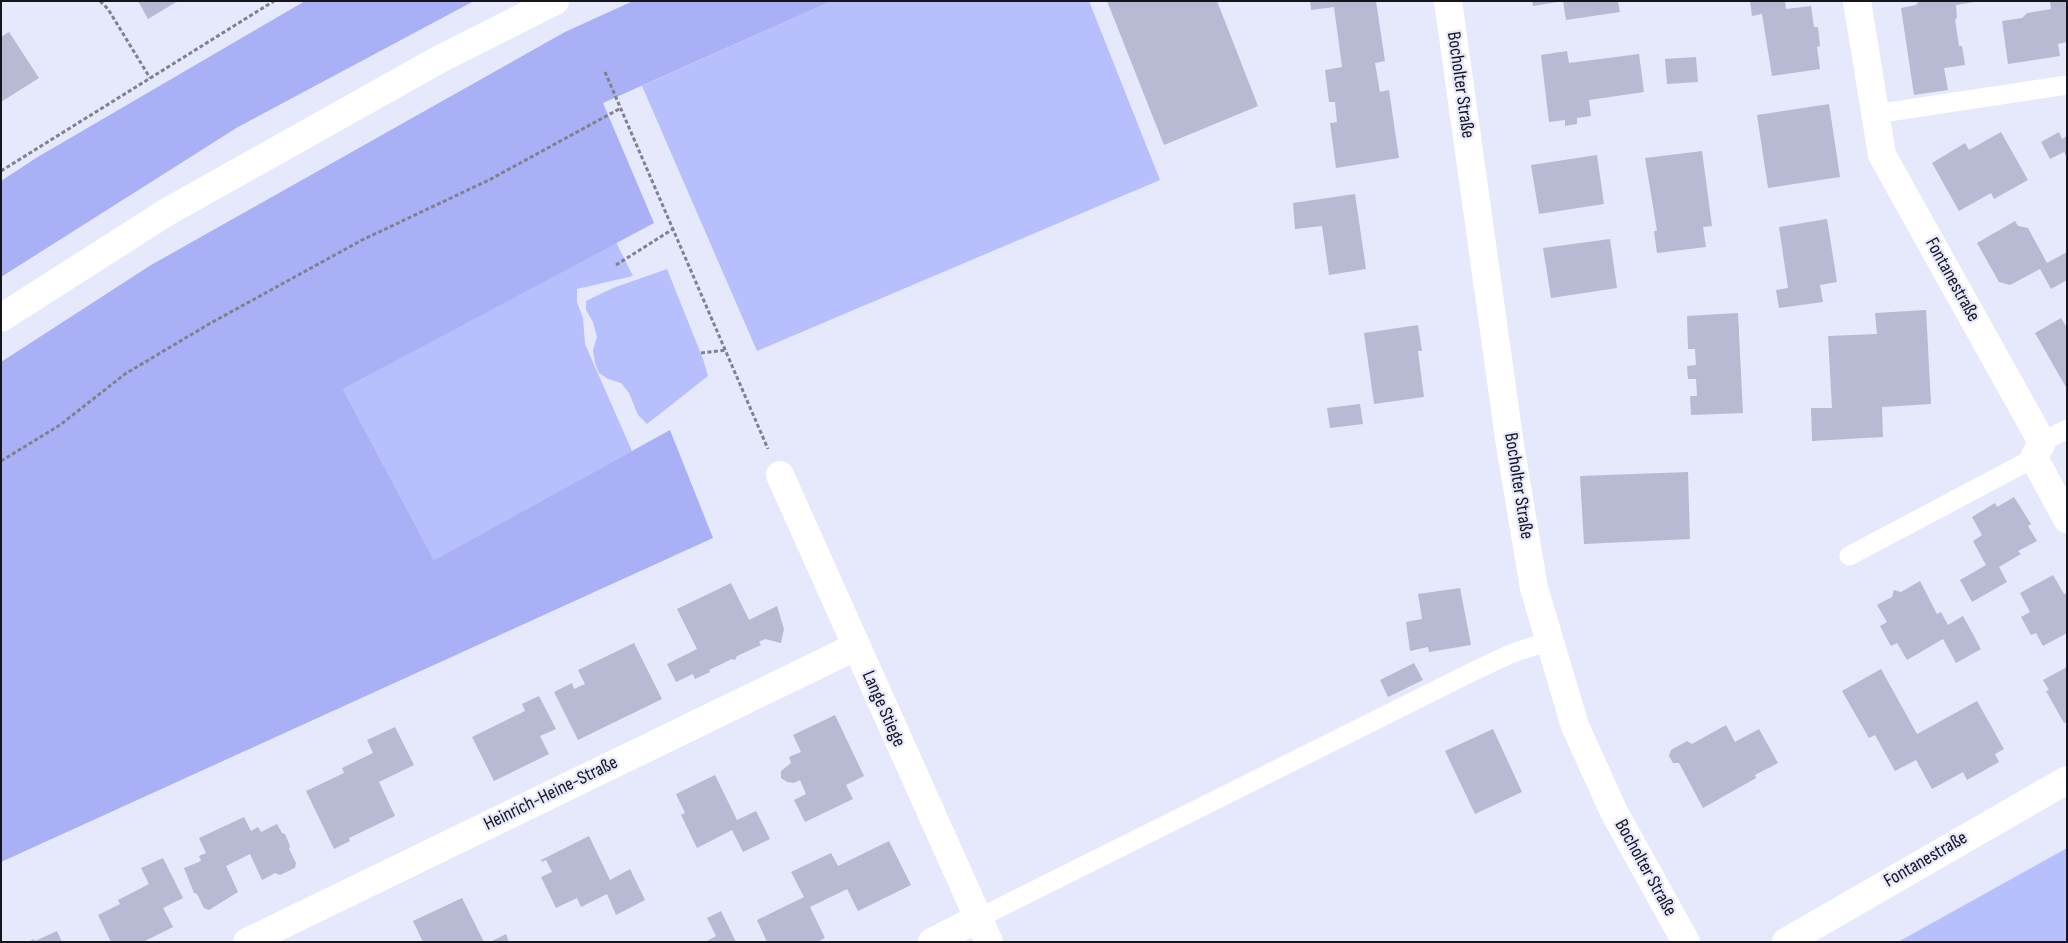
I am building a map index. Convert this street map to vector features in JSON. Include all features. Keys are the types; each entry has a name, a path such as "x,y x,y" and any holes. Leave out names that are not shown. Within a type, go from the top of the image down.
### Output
{"street":[{"path":"1,318 168,212 440,59 555,1"},
{"name":"Bocholter Straße","path":"1448,1 1510,445 1534,588 1575,726 1614,812 1686,942"},
{"name":"Fontanestraße","path":"1857,1 1882,155 2038,450 2067,519"},
{"name":"Lange Stiege","path":"780,475 855,647 984,930"},
{"name":"Heinrich-Heine-Straße","path":"247,942 855,647"},
{"name":"Fontanestraße","path":"1786,942 2067,780"},
{"path":"932,942 984,930"}],"lane":[{"path":"1875,114 2067,85"},
{"path":"1849,556 2038,450 2067,429"},
{"path":"984,930 1472,672 1510,654 1549,641"}],"path":[{"path":"100,1 108,9 150,78"},
{"path":"1,171 274,1"},
{"path":"605,72 780,475"},
{"path":"1,461 60,425 125,374 209,324 362,240 489,180 621,108"},
{"path":"616,265 674,229"},
{"path":"701,353 726,350"}],"shaded area":[{"path":"305,1 474,1 238,127 1,277 1,181 36,158"},
{"path":"633,1 832,1 603,103 654,223 343,389 434,560 670,430 713,538 1,862 1,362 151,265 565,32"},
{"path":"832,1 1089,1 1160,180 757,351 642,86"},
{"path":"616,242 633,276 577,289 577,302 583,318 585,344 632,451 434,560 343,389"},
{"path":"667,269 708,376 647,424 638,415 629,393 621,383 608,379 599,373 593,350 597,337 593,322 586,310 586,301 613,288"},
{"path":"2067,848 2067,942 1898,942"}],"building":[{"path":"138,1 178,1 148,19"},
{"path":"1107,1 1217,1 1258,106 1164,145"},
{"path":"1310,1 1376,1 1385,61 1375,63 1380,92 1389,90 1399,158 1336,168 1330,123 1337,122 1335,102 1329,102 1325,70 1342,67 1334,7 1311,10"},
{"path":"1532,1 1558,1 1558,2 1533,6"},
{"path":"1563,1 1618,1 1620,12 1566,20"},
{"path":"1750,1 1785,1 1786,9 1811,6 1814,27 1818,27 1820,46 1817,47 1820,69 1772,76 1762,14 1752,16"},
{"path":"1919,1 1975,2 1956,5 1957,18 1955,19 1959,46 1962,46 1965,65 1944,68 1948,90 1914,95 1901,8 1916,5"},
{"path":"2050,1 2067,1 2067,42 2058,44 2060,56 2008,64 2002,21 2022,18 2027,13 2051,9"},
{"path":"9,32 39,78 1,102 1,37"},
{"path":"1567,51 1569,63 1639,54 1644,92 1589,100 1591,116 1577,118 1577,124 1565,126 1565,120 1549,122 1541,55"},
{"path":"1696,57 1698,82 1667,84 1665,59"},
{"path":"1829,104 1840,177 1768,188 1757,115"},
{"path":"2001,132 2028,180 1994,199 1991,193 1959,211 1932,163 1965,143 1969,150"},
{"path":"2059,132 2062,139 2067,136 2067,158 2064,152 2050,159 2041,142"},
{"path":"1702,151 1712,226 1703,227 1706,247 1657,253 1654,231 1657,231 1645,158"},
{"path":"1597,155 1604,204 1539,214 1531,165"},
{"path":"1355,194 1366,269 1329,275 1322,226 1295,229 1293,203"},
{"path":"1827,219 1837,282 1820,285 1823,302 1779,308 1776,290 1788,288 1779,227"},
{"path":"2015,221 2018,226 2028,228 2047,263 2067,252 2067,280 2051,289 2040,269 2010,285 1999,282 1977,243"},
{"path":"1610,239 1617,288 1551,298 1543,248"},
{"path":"1926,310 1931,404 1882,407 1883,437 1812,441 1811,408 1832,408 1828,336 1877,334 1875,313"},
{"path":"1738,313 1743,413 1691,415 1690,396 1697,396 1696,379 1688,379 1687,366 1696,365 1695,349 1688,349 1687,316"},
{"path":"2061,318 2067,328 2067,389 2035,333"},
{"path":"1418,325 1422,351 1418,351 1424,397 1374,404 1364,333"},
{"path":"1360,404 1363,424 1330,428 1327,408"},
{"path":"1688,472 1690,539 1584,544 1580,476"},
{"path":"2014,497 2031,524 2028,526 2037,541 2018,551 2021,554 1999,567 2007,582 1972,602 1960,580 1986,565 1973,541 1982,535 1972,517 1995,503 1997,507"},
{"path":"2053,575 2064,594 2067,593 2067,633 2043,646 2036,633 2031,635 2021,617 2030,612 2020,593"},
{"path":"1920,581 1937,614 1941,612 1948,625 1963,616 1981,649 1956,663 1943,639 1907,660 1897,643 1891,646 1880,626 1887,622 1877,605 1892,597 1894,590 1901,592"},
{"path":"731,583 749,620 777,606 784,629 781,643 765,639 759,642 761,645 737,656 735,660 732,659 695,679 693,674 676,682 667,664 697,649 677,609"},
{"path":"1460,588 1471,645 1429,652 1428,647 1410,651 1406,622 1422,619 1418,594"},
{"path":"634,643 662,699 578,740 554,692 572,683 574,689 585,684 578,670"},
{"path":"1414,663 1423,680 1388,697 1380,680"},
{"path":"2067,667 2067,722 2064,723 2046,691 2049,690 2043,680"},
{"path":"1881,669 1917,734 1977,701 2004,749 1995,754 1999,762 1967,780 1963,772 1932,789 1916,760 1895,771 1875,735 1869,738 1842,691"},
{"path":"539,696 556,729 540,736 549,754 494,781 472,737 525,711 522,704"},
{"path":"835,715 864,776 846,785 853,799 805,822 794,800 806,794 800,780 794,783 787,782 781,778 781,771 791,763 789,757 801,752 793,735"},
{"path":"1726,725 1735,742 1759,729 1778,763 1755,775 1756,778 1703,808 1679,763 1673,763 1669,756 1671,750 1687,741 1692,744"},
{"path":"395,727 414,765 379,782 395,816 349,838 350,841 334,849 306,791 344,773 342,768 373,753 367,740"},
{"path":"1493,729 1522,792 1475,814 1445,751"},
{"path":"715,775 737,820 756,811 770,839 743,852 732,830 697,848 681,815 685,813 676,794"},
{"path":"244,817 251,831 258,827 261,832 277,824 282,833 285,834 290,846 289,849 296,863 295,868 280,875 275,873 262,880 250,854 226,866 238,892 209,910 204,908 197,894 194,893 184,868 201,861 199,856 206,853 199,838"},
{"path":"589,836 610,880 630,869 645,900 616,915 607,894 581,907 577,898 556,908 541,877 552,872 546,860 542,862 541,860"},
{"path":"889,841 911,885 858,911 847,889 810,907 825,938 817,942 767,942 757,920 804,897 791,872 831,853 838,866"},
{"path":"163,858 183,898 163,908 173,927 143,942 111,942 98,915 120,904 118,900 149,884 141,868"},
{"path":"462,898 484,942 423,942 413,921"},
{"path":"721,911 736,942 705,942 716,936 707,918"},
{"path":"57,931 62,942 28,942 34,939 35,941"},
{"path":"506,934 509,942 490,942"}]}
